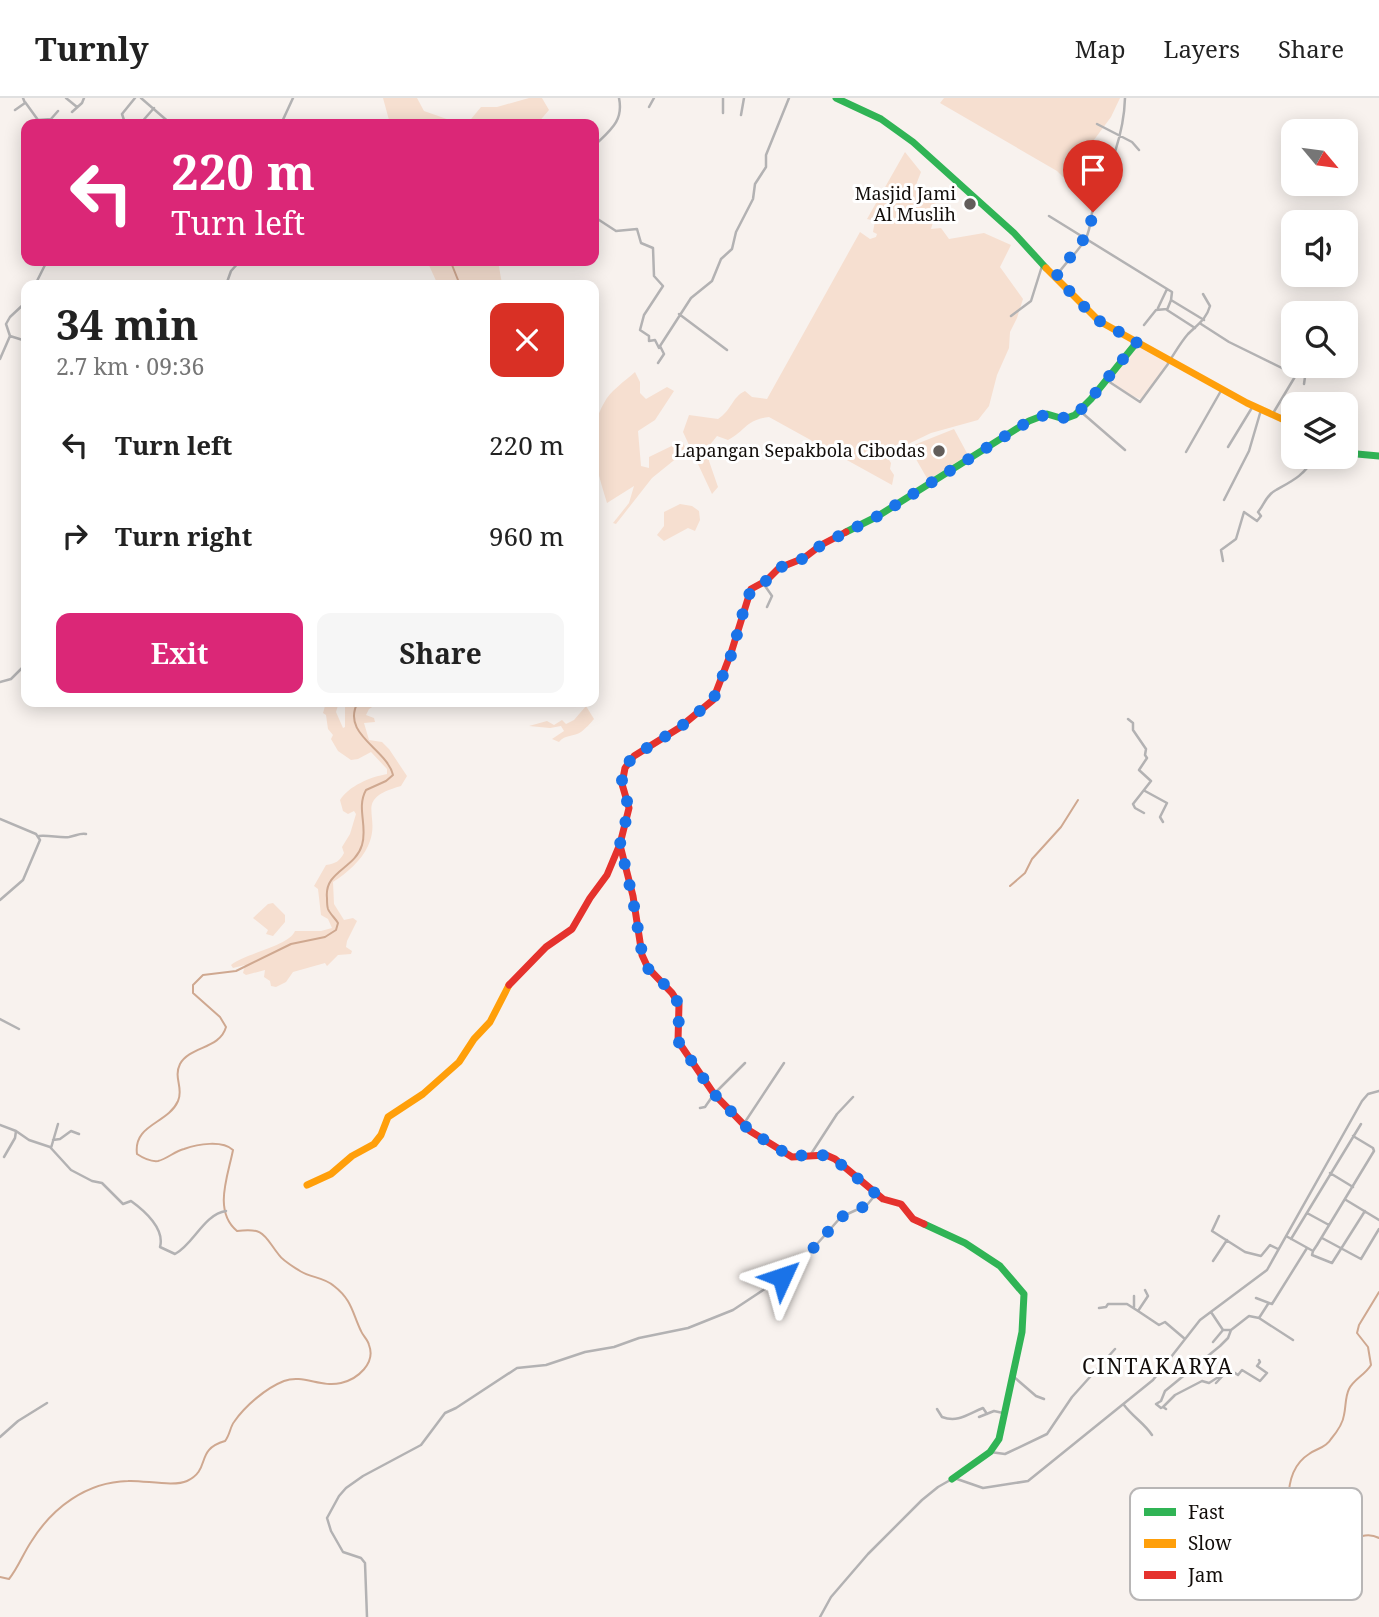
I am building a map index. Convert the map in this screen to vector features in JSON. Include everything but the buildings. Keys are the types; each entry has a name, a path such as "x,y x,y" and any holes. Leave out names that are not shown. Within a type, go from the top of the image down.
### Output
{"street":[{"path":"66,98 77,108"},
{"path":"72,112 84,98"},
{"path":"122,119 122,114 135,98"},
{"path":"141,98 166,119"},
{"path":"283,119 293,98"},
{"path":"599,141 618,121 621,111 619,98"},
{"path":"649,107 654,98"},
{"path":"723,98 723,113"},
{"path":"741,116 744,98"},
{"path":"659,348 679,314 694,295 712,281 721,259 732,248 736,232 753,199 755,183 766,167 766,155 789,98"},
{"path":"836,98 866,111 900,131 1014,233 1096,319 1281,419"},
{"path":"1056,277 1086,239 1092,225 1095,203 1120,137 1125,98"},
{"path":"15,110 24,100 37,119"},
{"path":"144,119 154,108"},
{"path":"51,119 58,111"},
{"path":"1097,124 1135,144 1139,150"},
{"path":"1087,171 1105,181"},
{"path":"1049,216 1173,293 1167,309"},
{"path":"599,220 617,231 637,229 640,242 653,248 654,276 663,286 644,315 640,331 649,336 649,341 656,341 664,353 658,363"},
{"path":"1011,316 1032,298 1043,265 1038,260 1044,263"},
{"path":"1159,309 1158,305 1167,289"},
{"path":"1106,380 1140,402 1169,359 1203,322 1210,307 1203,294"},
{"path":"1171,300 1226,341 1281,367"},
{"path":"21,307 6,322 6,330 10,336 21,339"},
{"path":"1144,325 1156,310 1167,309 1195,328"},
{"path":"679,314 727,350"},
{"path":"0,359 10,336"},
{"path":"307,1185 331,1174 352,1156 374,1143 388,1117 423,1094 459,1062 490,1022 507,987 546,947 572,929 607,875 620,844 629,808 622,784 625,768 634,756 679,728 713,700 732,653 749,593 754,587 763,583 779,568 808,556 817,548 878,516 1029,421 1047,414 1069,419 1080,411 1137,342"},
{"path":"1272,415 1294,378"},
{"path":"1304,384 1305,378"},
{"path":"1186,452 1222,389"},
{"path":"1228,447 1253,406"},
{"path":"1224,500 1249,451 1261,410"},
{"path":"1080,411 1125,450"},
{"path":"1358,454 1379,456"},
{"path":"1223,561 1221,550 1236,539 1244,512 1256,521 1261,516 1258,512 1261,504 1275,491 1283,489 1303,475 1307,469"},
{"path":"763,583 772,596 767,607"},
{"path":"1,681 11,679 21,669"},
{"path":"1128,719 1133,723 1133,730 1146,749 1147,760 1139,771 1151,780 1133,804 1144,813"},
{"path":"1145,791 1167,803 1160,817 1163,822"},
{"path":"0,819 39,836 86,834"},
{"path":"0,900 23,880 39,836"},
{"path":"620,844 643,959 649,970 679,1004 680,1017 676,1037 714,1094 743,1125 792,1157 811,1154 835,1159 876,1194 901,1204 913,1219 965,1242 1000,1266 1023,1292 1025,1303 1022,1332 999,1437 990,1452 922,1500 868,1554 831,1597 820,1617"},
{"path":"0,1019 19,1029"},
{"path":"700,1108 705,1107 745,1063"},
{"path":"743,1125 784,1063"},
{"path":"952,1479 963,1479 984,1488 1025,1483 1153,1380 1200,1320 1266,1272 1362,1101 1369,1093 1379,1091"},
{"path":"811,1154 837,1114 853,1097"},
{"path":"51,1148 58,1124"},
{"path":"1291,1239 1361,1124"},
{"path":"0,1125 51,1148 73,1171 102,1183 123,1204 131,1201 146,1212 162,1239 159,1246 171,1252 180,1251 201,1227 219,1212 226,1211"},
{"path":"53,1140 60,1139 71,1131 79,1134"},
{"path":"4,1157 16,1132"},
{"path":"1353,1136 1379,1152"},
{"path":"1365,1211 1331,1264 1312,1255 1374,1149"},
{"path":"1331,1172 1353,1186"},
{"path":"367,1617 365,1563 361,1558 343,1552 331,1531 328,1514 346,1488 425,1442 444,1414 517,1368 547,1365 585,1352 688,1328 733,1310 780,1279 809,1253 841,1217 867,1205 876,1194"},
{"path":"1346,1200 1379,1220"},
{"path":"1307,1213 1329,1226"},
{"path":"1219,1216 1212,1231 1245,1252 1261,1256 1270,1245 1279,1249"},
{"path":"1322,1238 1361,1259 1379,1229"},
{"path":"1286,1236 1313,1251"},
{"path":"1213,1261 1227,1240"},
{"path":"1259,1318 1268,1304 1272,1304 1307,1248"},
{"path":"1137,1310 1148,1296 1145,1290"},
{"path":"1134,1296 1133,1304 1137,1310"},
{"path":"1256,1298 1268,1304"},
{"path":"1099,1308 1108,1304 1126,1303 1159,1325 1165,1322 1185,1339"},
{"path":"1210,1312 1223,1330"},
{"path":"1259,1360 1256,1366 1267,1373 1260,1381 1242,1370 1238,1375 1229,1369 1209,1383 1202,1381 1175,1395 1164,1408 1156,1404 1161,1401 1165,1391 1211,1355 1228,1338 1231,1330 1249,1316 1259,1318 1293,1340"},
{"path":"1223,1330 1231,1330"},
{"path":"1213,1342 1223,1330"},
{"path":"990,1452 1007,1453 1047,1434 1072,1397 1115,1349"},
{"path":"1011,1375 1036,1396 1044,1399"},
{"path":"1216,1383 1221,1376"},
{"path":"0,1437 18,1421 47,1403"},
{"path":"1124,1405 1134,1418 1147,1426 1152,1435"},
{"path":"937,1409 942,1418 951,1420 964,1418 983,1408 987,1414"},
{"path":"979,1418 994,1411 1003,1413"}],"shaded area":[{"path":"383,98 417,98 424,111 447,119 389,119"},
{"path":"529,98 542,98 549,110 541,119 471,119 481,107 497,107"},
{"path":"944,98 1120,98 1111,117 1065,179 1057,171 940,103"},
{"path":"905,152 921,172 914,190 922,192 921,197 938,205 931,229 941,228 949,239 984,233 1011,245 1000,267 1023,299 1010,332 1009,348 997,375 989,406 978,420 931,433 904,446 886,445 882,449 891,463 890,469 894,475 892,485 769,417 761,418 728,440 717,436 709,446 709,461 718,487 712,494 683,432 689,415 718,419 745,391 752,397 767,399 860,232 870,239 876,237 877,234 873,232 875,221 867,219"},
{"path":"429,266 499,266 501,280 436,280"},
{"path":"1137,344 1168,360 1168,364 1141,399 1108,379"},
{"path":"635,372 640,382 640,393 646,399 667,387 674,391 655,420 638,431 641,466 649,468 649,457 682,441 685,447 678,457 652,478 616,524 613,523 629,503 634,486 607,503 599,473 599,413 614,390"},
{"name":"Lapangan Sepakbola Cibodas","path":"954,429 968,455 928,480 909,447"},
{"path":"680,504 692,506 699,511 700,520 695,531 688,528 664,541 657,535 664,526 664,512"},
{"path":"325,707 338,707 336,712 343,728 345,707 372,707 366,715 374,718 375,722 364,723 369,740 382,742 407,776 401,786 377,797 371,809 372,835 368,846 362,857 333,882 334,904 344,920 353,918 357,921 347,941 346,947 352,951 351,954 338,955 327,966 325,963 293,972 286,982 276,987 271,986 270,981 264,977 265,970 246,975 243,973 245,965 233,968 231,965 285,941 295,931 321,931 332,928 328,919 321,915 318,889 314,886 326,865 337,862 342,856 342,847 350,834 356,814 354,811 348,814 343,811 340,800 360,783 387,774 387,769 371,752 351,760 338,751 331,739 333,735 323,713"},
{"path":"585,707 594,719 581,732 559,742 552,739 564,731 561,726 529,726 547,721 554,725 562,720 566,724 574,720"},
{"path":"273,903 285,915 285,922 273,936 266,934 268,930 253,918 268,904"}],"waterway":[{"path":"452,266 458,280"},
{"path":"0,1577 9,1579 49,1518 84,1492 113,1483 187,1481 199,1471 210,1449 225,1441 244,1410 270,1388 291,1379 326,1384 341,1383 354,1378 368,1364 371,1352 368,1343 348,1301 340,1291 330,1283 304,1273 286,1262 263,1234 253,1230 237,1231 230,1223 226,1214 224,1193 233,1150 223,1145 203,1144 155,1161 137,1154 140,1136 167,1115 178,1101 180,1064 191,1054 218,1040 226,1027 220,1017 193,993 193,985 203,975 236,971 291,944 325,937 336,930 338,923 328,908 327,889 335,876 353,860 362,845 362,804 366,790 393,775 355,723 356,707"},
{"path":"1010,886 1025,873 1032,859 1061,827 1078,800"},
{"path":"1289,1488 1298,1465 1312,1452 1327,1444 1341,1425 1349,1389 1371,1365 1368,1347 1357,1333 1379,1292"},
{"path":"1362,1536 1379,1538"}],"traffic: fast":[{"path":"836,98 881,119 913,142 1014,233 1046,268"},
{"path":"846,532 878,516 1029,421 1047,414 1064,419 1075,415 1137,342"},
{"path":"1358,454 1379,456"},
{"path":"924,1224 965,1243 1000,1266 1024,1294 1022,1332 999,1439 990,1452 952,1479"}],"traffic: slow":[{"path":"1046,268 1099,321 1247,403 1281,419"},
{"path":"307,1185 331,1174 352,1156 374,1144 388,1117 423,1094 459,1062 474,1039 490,1022 509,985"}],"traffic: jam":[{"path":"509,985 546,947 572,929 607,875 620,844 629,808 622,784 625,768 634,756 679,728 713,700 751,589 766,581 779,568 804,558 821,545 846,532"},
{"path":"620,845 633,896 642,955 648,968 679,1004 678,1041 714,1094 750,1131 792,1157 826,1155 835,1159 883,1199 901,1204 913,1219 924,1224"}],"place":[{"name":"Masjid Jami Al Muslih","path":"970,204"},
{"name":"Lapangan Sepakbola Cibodas","path":"939,451"}],"district":[{"name":"CINTAKARYA","path":"1158,1367"}],"route":[{"path":"782,1277 809,1253 841,1217 867,1205 876,1194 831,1156 811,1154 792,1157 750,1131 714,1094 678,1041 676,1032 680,1017 679,1004 649,970 642,953 620,844 629,808 622,788 622,774 634,756 679,728 716,696 732,653 747,598 753,588 766,581 779,568 807,557 821,545 878,516 1029,421 1047,414 1069,419 1091,399 1137,342 1096,319 1056,277 1085,240 1092,225 1093,212"}]}
